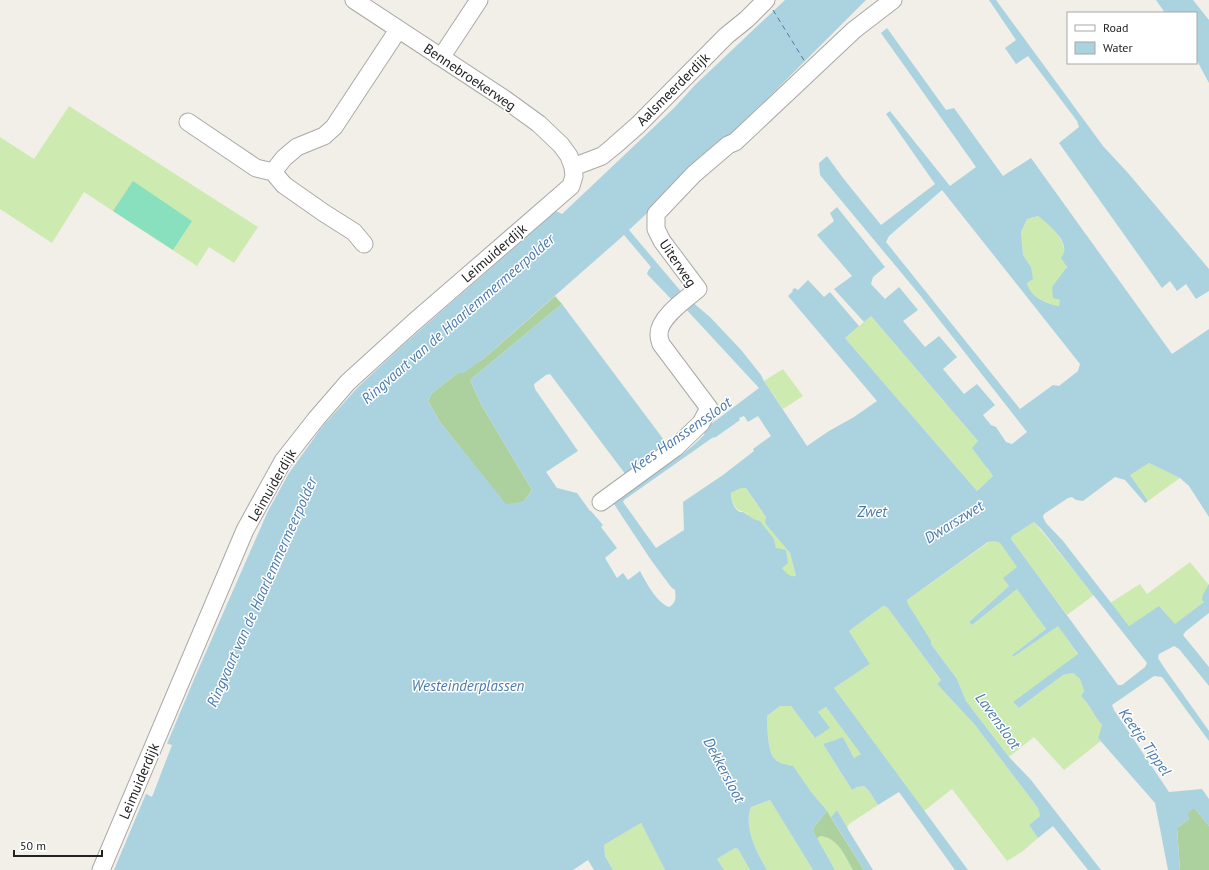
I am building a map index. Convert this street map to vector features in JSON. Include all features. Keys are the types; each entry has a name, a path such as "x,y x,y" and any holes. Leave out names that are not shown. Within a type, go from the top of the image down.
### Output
{"street":[{"name":"Bennebroekerweg","path":"354,0 539,124 561,145 569,156 574,167"},
{"path":"438,56 444,53 479,0"},
{"name":"Aalsmeerderdijk","path":"574,167 602,156 613,147 726,36 747,19 766,0"},
{"name":"Uiterweg","path":"601,502 676,448 701,423 709,408 661,344 658,336 659,329 663,322 682,302 698,289 662,241 656,229 656,214 694,174 728,145 736,142 854,30 893,0"},
{"path":"273,172 284,158 297,147 324,136 334,127 398,30"},
{"path":"188,122 256,168 273,172 284,185 354,232 364,244"},
{"name":"Leimuiderdijk","path":"101,870 245,530 283,461 316,419 348,382 413,323 570,186 574,176 574,167"}],"green space":[{"path":"69,106 258,227 234,263 209,247 197,266 84,192 52,243 0,209 0,137 34,159"},
{"path":"133,181 192,221 173,250 113,211"},
{"path":"1038,216 1053,228 1059,237 1066,256 1064,286 1059,306 1038,298 1030,291 1028,287 1027,282 1031,267 1023,255 1021,232 1027,219"},
{"path":"555,296 562,304 470,380 482,406 532,490 523,502 506,505 440,422 428,401 432,393 459,372 482,360"},
{"path":"871,316 978,441 987,469 993,476 977,491 845,338"},
{"path":"783,369 803,396 783,409 764,381"},
{"path":"1149,463 1180,478 1148,501 1129,475"},
{"path":"741,488 746,488 766,517 766,523 790,553 796,576 790,576 785,573 772,537 769,533 745,512 738,510 734,506 731,493"},
{"path":"1034,522 1094,595 1067,615 1011,539 1012,536"},
{"path":"995,540 1000,543 1018,567 1009,586 969,622 972,625 1017,588 1046,629 1012,655 1013,657 1058,625 1078,655 1013,702 1019,708 1063,675 1073,673 1080,679 1084,691 1081,696 1102,725 1098,738 1101,741 1064,770 1034,737 1009,757 966,701 957,679 931,644 908,604 907,600 989,542"},
{"path":"1190,562 1209,585 1203,594 1204,602 1175,625 1160,607 1129,626 1110,603 1140,584 1147,594"},
{"path":"883,606 887,607 941,680 937,684 975,725 1038,808 1040,816 1029,825 1038,838 1023,851 1007,861 952,789 924,811 834,688 870,664 849,631"},
{"path":"780,706 791,706 815,738 818,712 826,707 862,754 854,758 843,737 823,744 852,790 857,787 864,786 878,805 849,824 847,828 837,810 831,817 793,767 775,759 771,753 767,716"},
{"path":"770,800 813,870 767,870 752,840 749,815 751,807"},
{"path":"1192,809 1195,809 1209,826 1209,870 1180,870 1177,828 1189,819 1187,813"},
{"path":"827,811 864,870 853,870 840,848 832,840 820,836 817,839 813,831 814,827"},
{"path":"641,823 665,870 613,870 605,856 604,845"},
{"path":"820,836 832,840 840,848 853,870 835,870 817,839"},
{"path":"735,848 738,849 750,870 724,870 717,859"}],"water":[{"path":"785,0 866,0 733,133 629,230 684,295 710,317 742,351 761,375 807,446 877,401 788,296 793,291 792,290 795,288 798,290 808,280 824,297 830,292 859,326 845,338 977,491 993,476 972,448 978,441 871,316 864,322 834,289 852,276 817,235 834,221 830,213 837,207 885,267 873,277 871,284 885,299 899,287 918,310 903,321 925,347 939,336 957,357 943,369 964,394 977,384 995,405 983,415 991,425 996,427 1006,442 1012,444 1027,432 919,294 820,175 819,163 827,156 881,225 935,184 886,114 890,111 950,186 976,167 881,33 887,28 946,110 954,108 1003,176 1031,158 1172,354 1209,329 1209,517 1189,486 1180,478 1149,463 1130,475 1148,501 1145,503 1125,480 1115,477 1083,501 1076,500 1072,497 1068,498 1044,514 1043,517 1046,523 1063,541 1129,626 1159,606 1175,624 1204,602 1202,600 1203,594 1209,584 1209,613 1183,635 1209,667 1209,686 1179,649 1174,646 1159,654 1158,658 1209,731 1209,741 1162,677 1154,676 1112,705 1169,792 1202,789 1209,799 1209,826 1195,809 1192,809 1188,813 1189,819 1177,828 1180,870 1168,870 1155,803 1098,738 1102,725 1081,696 1084,691 1080,679 1073,673 1063,675 1019,708 1013,702 1078,654 1058,626 1013,657 1012,655 1046,629 1017,589 972,625 969,622 1009,586 1003,578 1017,567 1000,543 995,541 988,542 907,600 908,604 931,641 931,644 957,679 966,701 1009,757 1031,780 1101,870 1088,870 1053,826 1038,838 1029,825 1040,816 1038,808 975,725 937,684 941,680 887,607 883,606 849,631 870,664 834,688 968,870 955,870 899,792 878,805 864,786 857,787 852,790 823,744 843,737 854,758 861,754 826,707 818,712 830,728 815,738 791,706 780,706 767,716 768,737 771,753 779,762 793,766 827,811 814,827 813,831 835,870 813,870 770,800 751,807 749,815 752,840 767,870 750,870 738,849 735,848 717,859 724,870 665,870 641,823 604,845 605,856 613,870 594,870 588,860 573,870 114,870 195,677 268,511 289,473 322,427 358,387 402,346 556,211 562,214 674,108 695,85","holes":["942,190 1080,364 1078,371 1059,386 1053,385 1020,409 886,242 889,236","1038,216 1056,232 1064,247 1064,252 1061,258 1067,267 1052,287 1053,298 1060,300 1059,306 1049,304 1039,299 1031,292 1027,283 1033,279 1031,267 1023,255 1021,232 1027,219","624,235 651,267 647,274 674,302 684,307 759,388 711,424 705,426 704,435 683,454 659,470 610,498 651,560 671,587 675,590 675,600 673,604 669,607 660,601 648,586 640,571 628,580 623,573 617,578 605,558 617,548 601,527 603,525 590,511 577,493 557,488 546,472 578,451 535,389 534,384 546,375 550,374 626,475 668,446 562,304 470,380 482,406 532,490 523,502 506,504 440,422 428,401 432,393 459,372 462,374 482,360","744,416 748,422 758,416 771,436 753,449 754,451 723,475 683,502 684,530 656,548 623,502 624,500 740,420 739,418","741,488 746,488 766,517 765,523 790,553 796,576 786,573 782,568 788,563 786,550 776,548 774,539 760,521 744,512 738,511 733,504 731,493","1034,522 1042,530 1147,663 1145,667 1122,685 1118,685 1011,539 1012,536"]},
{"path":"989,0 996,0 1103,146 1128,173 1209,269 1209,291 1196,299 1186,284 1177,291 1170,281 1162,288 1059,143 1079,127 1077,121 1028,56 1016,64 1005,48 1016,40"},
{"path":"1156,0 1193,0 1209,20 1209,83 1197,61 1197,12 1164,12"},
{"path":"837,810 873,870 864,870 831,817"}],"pier":[{"path":"165,743 172,745 152,797 145,793"}],"ferry route":[{"path":"773,10 805,62"}],"water label":[{"name":"Ringvaart van de Haarlemmermeerpolder","path":"458,319"},
{"name":"Kees Hanssenssloot","path":"681,435"},
{"name":"Zwet","path":"872,512"},
{"name":"Dwarszwet","path":"954,522"},
{"name":"Ringvaart van de Haarlemmermeerpolder","path":"262,592"},
{"name":"Westeinderplassen","path":"468,686"},
{"name":"Lavensloot","path":"998,721"},
{"name":"Keetje Tippel","path":"1145,742"},
{"name":"Dekkersloot","path":"724,770"}]}
